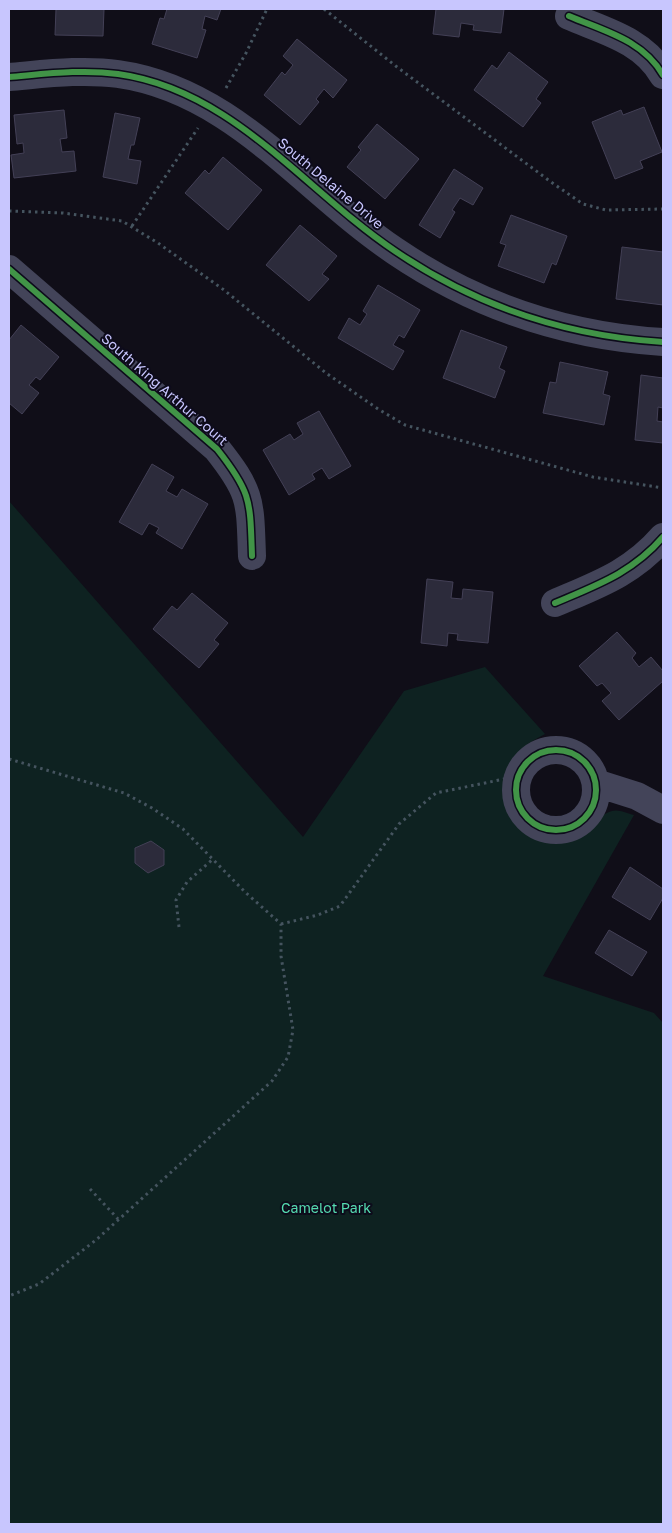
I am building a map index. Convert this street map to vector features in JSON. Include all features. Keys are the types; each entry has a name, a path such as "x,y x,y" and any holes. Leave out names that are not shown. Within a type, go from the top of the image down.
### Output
{"street":[{"path":"569,16 640,48 651,58 663,75"},
{"name":"South Delaine Drive","path":"9,77 89,71 120,74 182,94 212,108 239,124 351,220 395,252 444,281 500,308 554,324 618,339 663,342"},
{"name":"South King Arthur Court","path":"9,269 217,449 237,474 250,505 252,556"},
{"path":"554,603 613,579 648,554 663,537"},
{"path":"560,750 572,753 583,760 591,770 596,782 596,796 591,809 583,820 572,827 558,830 545,828 533,823 523,813 518,801 516,788 519,776 525,764 535,756 547,751 560,750"},
{"path":"596,782 637,796 663,810"}],"path":[{"path":"222,95 246,53 267,9"},
{"path":"324,9 396,67 583,204 606,210 663,209"},
{"path":"132,226 202,122"},
{"path":"9,211 63,213 122,221 132,226 224,290 326,373 405,425 593,477 663,488"},
{"path":"9,759 124,793 183,829 281,924 281,956 293,1030 288,1057 272,1081 118,1219 39,1284 9,1296"},
{"path":"281,924 318,915 340,906 398,824 436,794 519,776"},
{"path":"179,927 176,900 187,882 213,859"},
{"path":"90,1189 118,1219"}],"green space":[{"name":"Camelot Park","path":"9,501 303,837 404,691 485,667 545,734 528,744 518,753 511,763 504,782 505,800 509,812 518,825 534,837 544,840 563,841 582,835 600,818 612,811 617,810 634,815 543,976 654,1013 663,1023 663,1524 9,1524"}],"building":[{"path":"56,9 104,9 103,36 55,35"},
{"path":"167,9 221,9 217,20 205,16 202,29 206,30 197,58 152,44 160,18 164,19"},
{"path":"436,9 504,9 501,33 473,30 474,25 461,23 459,37 433,34"},
{"path":"297,39 347,80 333,98 324,89 316,99 319,102 300,125 264,95 282,72 285,75 293,65 283,56"},
{"path":"509,52 548,82 536,99 541,103 523,127 474,90 492,65 497,69"},
{"path":"644,107 662,152 640,161 643,168 615,179 592,122 621,110 623,115"},
{"path":"64,110 67,138 60,139 62,152 74,151 76,171 14,178 11,155 24,153 23,143 17,144 14,115"},
{"path":"115,113 140,118 134,145 131,145 128,159 141,161 137,184 103,177"},
{"path":"377,124 419,159 385,199 347,167 361,150 358,147"},
{"path":"223,157 262,190 228,230 185,193 205,170 209,174"},
{"path":"454,169 483,188 473,205 460,198 452,210 455,212 440,238 419,225"},
{"path":"511,215 567,236 556,265 552,263 544,283 498,266 506,245 500,243"},
{"path":"300,225 337,256 322,274 329,279 309,301 266,265"},
{"path":"622,247 663,252 663,305 616,299"},
{"path":"378,285 420,310 404,338 399,335 393,345 404,351 393,370 338,338 349,318 360,325 367,314 363,311"},
{"path":"21,325 59,357 40,380 36,377 29,385 39,393 22,414 9,403 9,340"},
{"path":"461,330 507,347 499,368 505,371 495,398 443,378"},
{"path":"560,362 608,372 603,394 610,396 604,425 543,413 550,382 556,383"},
{"path":"641,375 663,378 663,408 658,407 657,421 663,422 663,443 635,440"},
{"path":"319,411 351,466 329,479 322,468 312,474 315,479 289,495 263,450 290,434 294,440 303,434 297,423"},
{"path":"152,464 174,477 166,491 177,497 182,489 208,504 182,549 156,533 159,528 149,523 142,535 119,522"},
{"path":"427,579 453,582 451,598 462,599 463,589 493,592 488,643 457,640 458,634 448,633 447,646 421,643"},
{"path":"192,593 228,623 214,640 219,644 199,668 153,629 172,606 177,610"},
{"path":"617,632 636,653 632,658 639,667 651,657 663,671 663,681 619,720 602,701 611,693 602,683 597,686 579,666"},
{"path":"151,841 164,850 164,865 148,873 135,863 135,848"},
{"path":"630,867 663,889 663,898 650,920 612,897"},
{"path":"609,930 647,952 632,976 595,953"}],"cycle path":[{"path":"569,16 609,32 634,45 655,63 663,75"},
{"path":"9,77 91,72 118,74 159,84 197,100 232,121 266,146 362,227 395,251 457,288 523,315 556,325 627,339 663,342"},
{"path":"9,269 217,449 237,477 247,498 251,522 252,556"},
{"path":"555,603 613,577 639,560 663,537"},
{"path":"556,750 571,753 584,762 593,775 596,790 593,805 584,818 571,827 556,830 541,827 528,818 519,805 516,790 519,775 528,762 541,753 556,750"}]}
